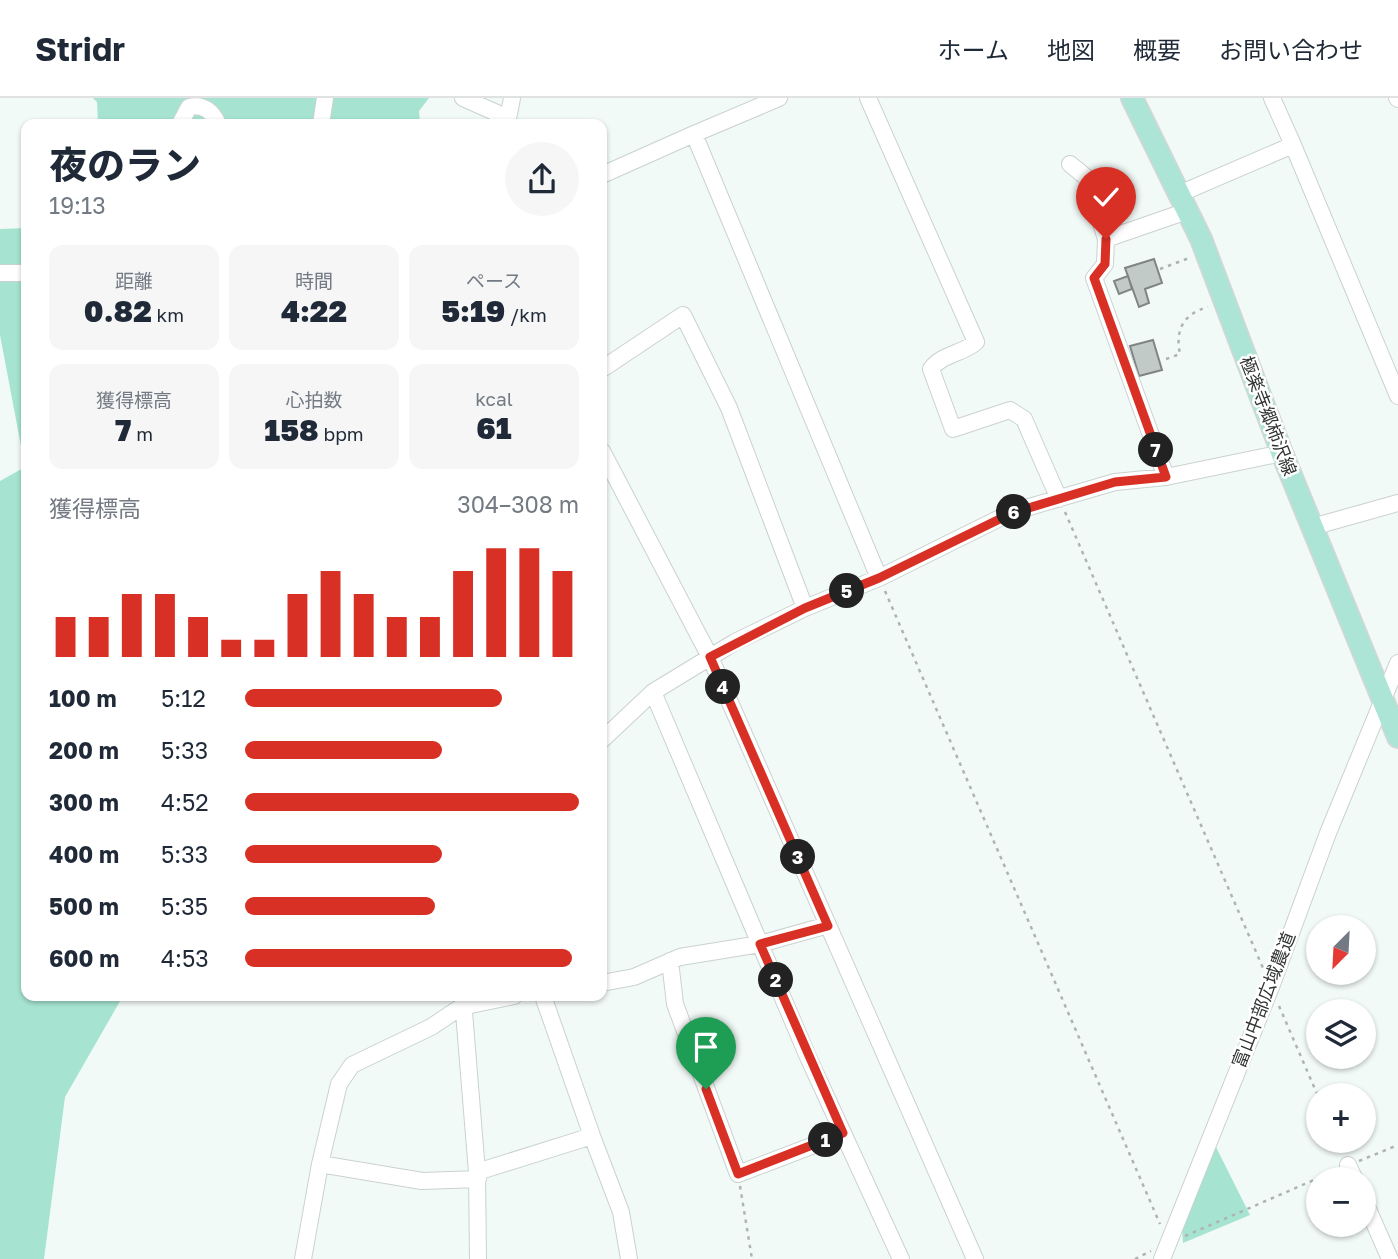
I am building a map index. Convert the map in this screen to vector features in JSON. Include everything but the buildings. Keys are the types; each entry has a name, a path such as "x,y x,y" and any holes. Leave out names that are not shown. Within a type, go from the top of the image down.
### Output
{"main road":[{"name":"極楽寺郷柿沢線","path":"1132,98 1206,252 1282,453 1398,737"}],"street":[{"path":"322,119 325,98"},
{"path":"463,98 504,119"},
{"path":"508,119 512,98"},
{"path":"607,173 779,98"},
{"path":"868,98 975,342 970,348 935,363 931,369 953,429 1010,410 1024,419 1059,499"},
{"path":"1272,98 1398,396"},
{"path":"183,119 189,107 198,105 213,113 216,119"},
{"path":"694,134 879,578"},
{"path":"1106,239 1293,145"},
{"path":"1070,164 1087,178 1106,239 1105,264 1094,278 1166,477"},
{"path":"0,273 21,273"},
{"path":"607,366 683,315 729,408 805,608"},
{"path":"607,735 653,692 710,657 805,608 879,578 1012,513 1115,482 1166,477 1282,453"},
{"path":"607,461 710,657 975,1259"},
{"path":"1312,527 1398,503"},
{"name":"富山中部広域農道","path":"1162,1259 1271,987 1301,902 1398,663"},
{"path":"653,692 760,944 901,1259"},
{"path":"607,982 634,977 670,961 760,944 828,926"},
{"path":"670,961 674,970 672,987 675,1004 738,1174 843,1133"},
{"path":"303,1259 320,1164 339,1083 352,1065 431,1027 463,1001"},
{"path":"463,1001 477,1176 478,1259"},
{"path":"546,1001 621,1212 629,1259"},
{"path":"320,1164 422,1181 477,1176 592,1136"},
{"path":"1376,1227 1390,1259"},
{"path":"1168,1243 1175,1259"}],"path":[{"path":"1160,268 1206,252"},
{"path":"1166,359 1180,354 1177,337 1187,317 1199,309 1225,303"},
{"path":"1059,499 1312,1083"},
{"path":"879,578 1168,1243 1306,1190"},
{"path":"1361,1167 1398,1145"},
{"path":"738,1174 752,1259"}],"green space":[{"path":"93,98 429,98 419,111 420,119 98,119 97,102"},
{"path":"21,228 21,446 0,335 0,229"},
{"path":"21,469 21,1001 120,1001 65,1097 44,1259 0,1259 0,481"},
{"path":"1215,1145 1250,1215 1183,1243 1182,1228"}],"route":[{"path":"706,1089 738,1174 843,1133 760,944 828,926 710,657 734,642 805,608 879,578 1012,513 1115,482 1166,477 1094,278 1105,264 1108,247 1106,239"}]}
